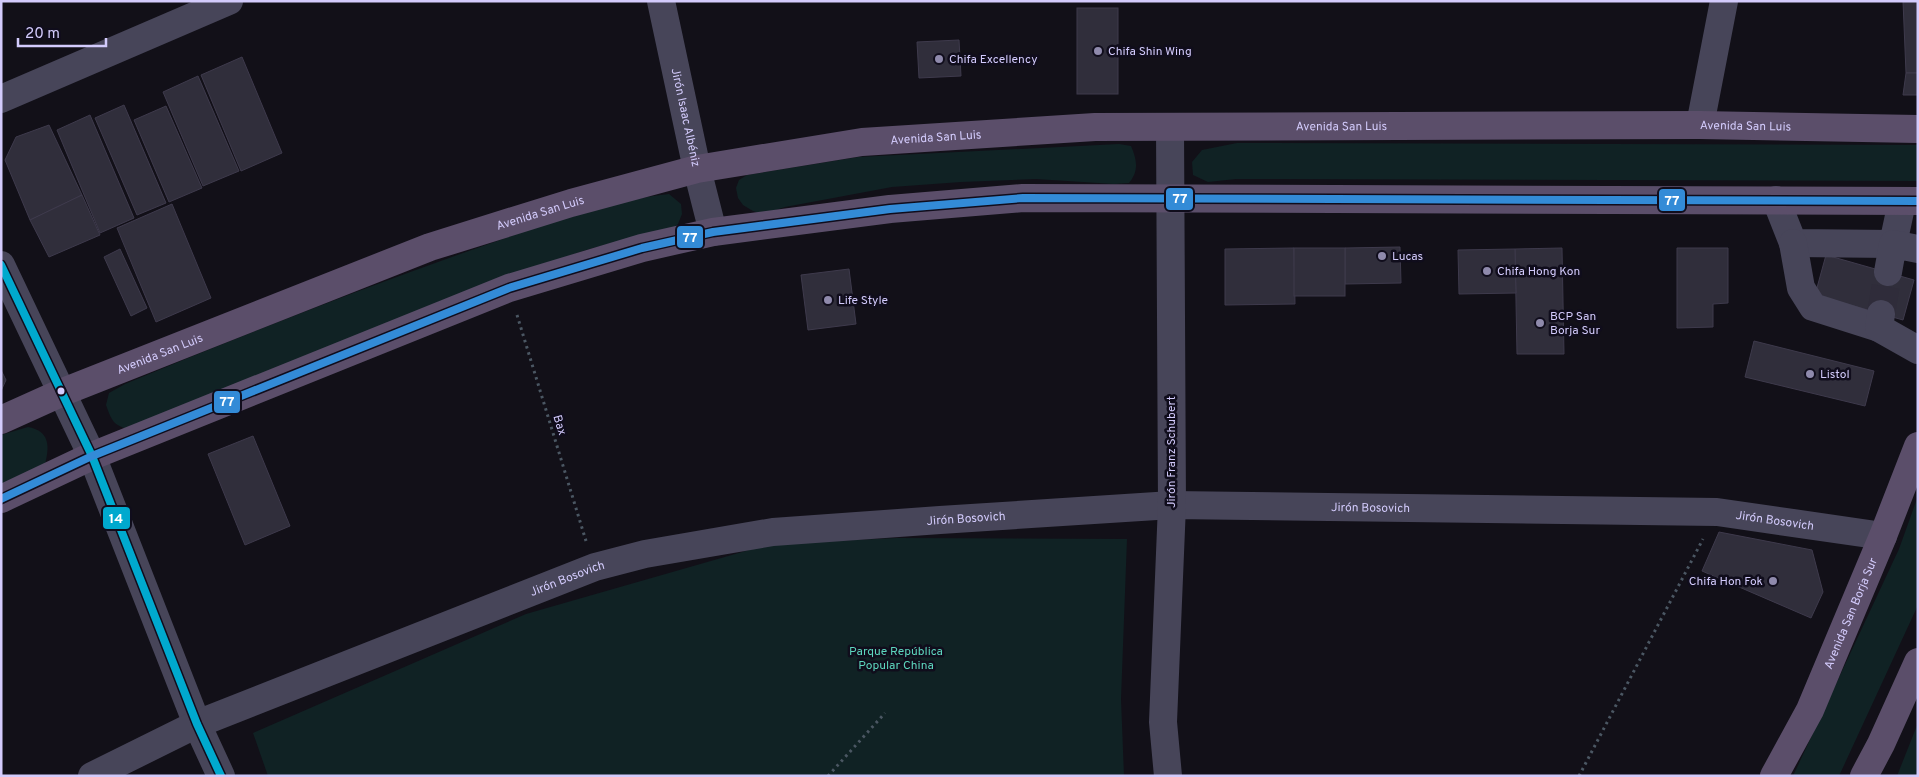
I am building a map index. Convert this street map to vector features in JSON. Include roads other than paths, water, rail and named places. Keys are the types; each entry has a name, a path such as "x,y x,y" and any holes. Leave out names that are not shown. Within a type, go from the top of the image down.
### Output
{"main road":[{"name":"Avenida San Luis","path":"1,420 63,392 430,248 571,203 697,169 862,142 1095,127 1700,125 1918,129"},
{"path":"1,499 92,456 508,288 642,248 713,232 890,209 1023,198 1910,202"},
{"name":"Avenida San Borja Sur","path":"1774,776 1810,710 1883,536 1918,446"},
{"path":"1864,776 1881,744 1918,662"}],"street":[{"path":"1,99 229,1"},
{"name":"Jirón Isaac Albéniz","path":"661,1 697,169 713,232"},
{"path":"1700,125 1724,1"},
{"name":"Jirón Franz Schubert","path":"1168,776 1163,722 1172,505 1170,127"},
{"path":"1776,200 1793,243 1801,288 1807,300 1813,306 1880,321 1918,350"},
{"path":"1888,272 1906,247 1910,202"},
{"path":"1793,243 1906,247"},
{"path":"1,265 92,456 198,724 221,776"},
{"name":"Jirón Bosovich","path":"92,776 198,724 594,567 645,554 773,532 1172,505 1717,512 1883,536"}],"tunnel":[{"path":"1881,314 1888,272"}],"place":[{"name":"Chifa Shin Wing","path":"1098,51"},
{"name":"Chifa Excellency","path":"939,59"},
{"name":"Lucas","path":"1382,256"},
{"name":"Chifa Hong Kon","path":"1487,271"},
{"name":"Life Style","path":"828,300"},
{"name":"BCP San Borja Sur","path":"1540,323"},
{"name":"Listol","path":"1810,374"},
{"name":"Chifa Hon Fok","path":"1773,581"}],"park label":[{"name":"Parque República Popular China","path":"896,658"}]}
